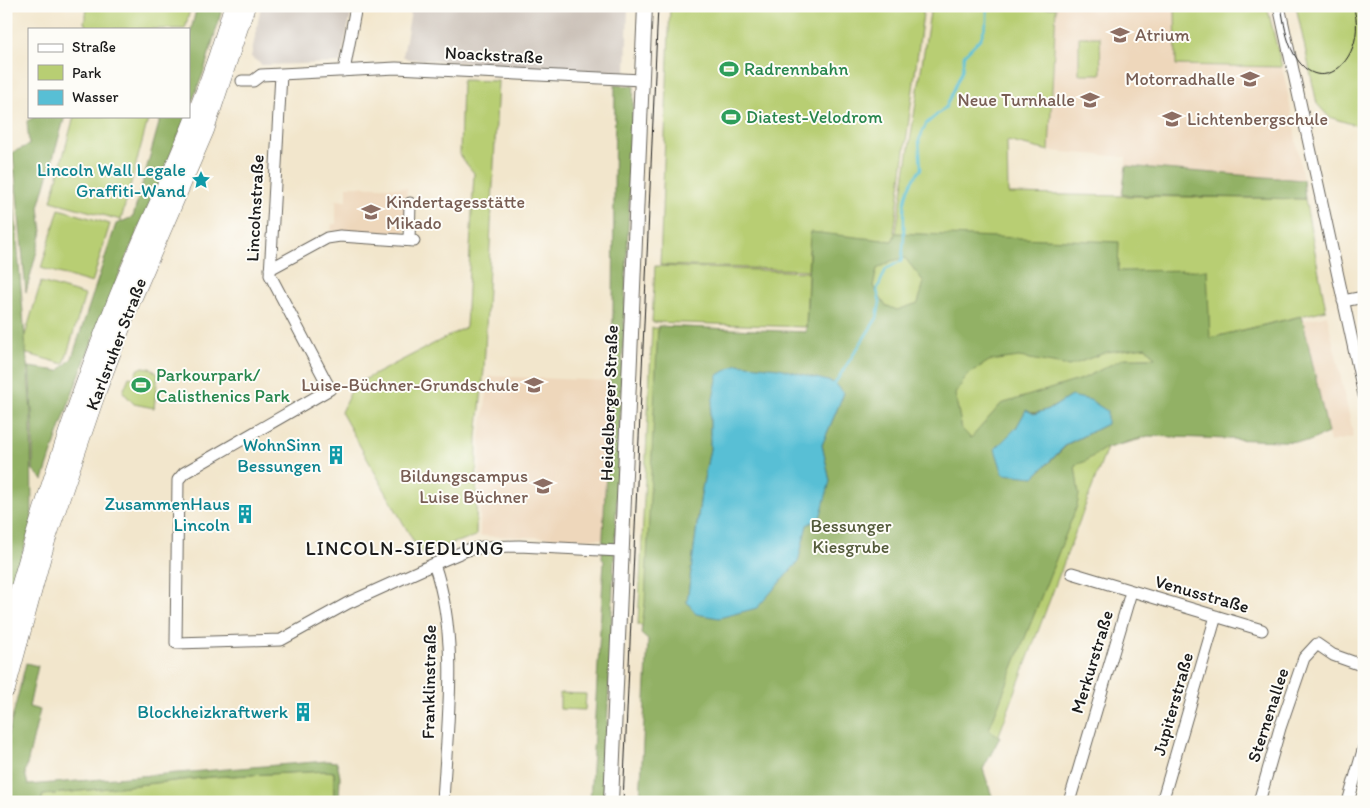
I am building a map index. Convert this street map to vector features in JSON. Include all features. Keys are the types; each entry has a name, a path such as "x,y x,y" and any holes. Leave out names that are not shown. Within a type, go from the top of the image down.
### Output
{"main road":[{"name":"Karlsruher Straße","path":"6,637 49,489 85,388 116,303 193,125 233,6"},
{"name":"Karlsruher Straße","path":"6,689 46,541 98,388 130,304 205,130 246,6"}],"street":[{"path":"344,71 356,6"},
{"name":"Heidelberger Straße","path":"611,802 620,551 626,478 645,6"},
{"path":"1279,6 1364,395"},
{"name":"Noackstraße","path":"242,81 253,81 261,75 396,68 642,80"},
{"name":"Lincolnstraße","path":"281,74 270,275 330,389 184,474 178,480 176,643 281,640 348,604 434,564"},
{"path":"270,269 327,238 340,236 411,240 410,202"},
{"path":"1343,301 1364,297"},
{"path":"434,564 467,550 483,547 519,546 620,551"},
{"name":"Franklinstraße","path":"434,564 445,604 448,633 443,802"},
{"name":"Merkurstraße","path":"1069,802 1132,592 1072,573"},
{"name":"Venusstraße","path":"1132,592 1262,630"},
{"name":"Jupiterstraße","path":"1162,802 1216,616"},
{"name":"Sternenallee","path":"1259,802 1280,728 1304,658 1318,644 1333,655 1364,666"},
{"path":"1348,802 1364,747"}],"shaded area":[{"path":"261,6 353,6 340,63 262,65 251,57"},
{"path":"412,6 628,6 626,73 408,59 403,56"},
{"name":"Lichtenbergschule","path":"1042,6 1268,6 1287,88 1303,180 1126,166 1126,157 1049,151 1056,8"},
{"name":"Kindertagesstätte Mikado","path":"347,186 407,188 405,233 331,231 332,224 336,224 336,200 347,201"},
{"path":"1327,315 1354,437 1330,442 1303,321"},
{"name":"Bildungscampus Luise Büchner","path":"490,376 609,381 603,539 480,536 480,437"}],"green space":[{"path":"88,6 191,6 185,28 87,28 84,22"},
{"path":"197,6 223,6 204,71 190,107 190,34"},
{"name":"Bessunger Kiesgrube","path":"670,6 924,6 894,233 896,232 931,6 1056,8 1049,151 1007,141 1008,194 1305,199 1326,310 1210,338 1139,347 1146,347 1156,358 1139,358 1142,439 1107,448 997,740 638,625 652,328 809,333 810,232 808,270 660,265"},
{"path":"1175,6 1267,6 1282,67 1176,65"},
{"path":"1296,6 1364,6 1364,128 1329,117 1317,104"},
{"path":"1079,37 1100,37 1101,74 1079,74"},
{"path":"462,80 498,81 484,370 477,436 476,536 420,553 341,412 354,385 466,327 474,173 460,156"},
{"path":"615,85 634,86 604,802 590,802 604,561 602,559 613,314"},
{"path":"32,118 64,118 39,207 42,232 26,292 13,152 29,145 27,121"},
{"path":"73,118 148,118 121,220 51,201"},
{"path":"160,118 185,118 115,283 72,395 43,480 33,470 33,427 29,367 59,371 72,358 116,224 133,217"},
{"path":"10,152 31,412 32,523 6,607 6,155"},
{"path":"1126,166 1303,180 1305,199 1122,195"},
{"path":"59,209 110,224 92,283 41,268"},
{"name":"Bessunger Kiesgrube","path":"810,232 892,241 896,233 1119,242 1118,271 1207,270 1210,338 1302,316 1328,433 1307,442 1148,436 1104,449 1084,462 1075,465 1079,495 1077,506 989,729 1000,737 983,769 994,802 640,802 648,640 641,634 645,603 658,326 806,332","holes":["905,258 924,282 918,303 897,310 885,305 873,286 877,269 891,261","1146,347 1155,358 1124,358 1082,379 1001,404 971,438 962,429 955,394 967,375 989,361 1019,357 1069,366 1107,352","844,393 822,445 830,481 807,525 801,542 687,602 701,494 710,449 710,413","1071,396 1107,424 1068,444 1034,477 995,449 1016,428 1026,411 1038,412 1055,406"]},
{"path":"655,266 808,272 806,327 652,322"},
{"path":"41,282 85,295 64,364 20,352"},
{"name":"Parkourpark/ Calisthenics Park","path":"143,367 150,368 158,374 154,408 134,404 123,392 129,377 134,378 137,370"},
{"path":"26,663 38,666 29,707 40,710 25,773 28,785 327,761 337,762 340,777 339,802 334,802 334,772 326,771 211,777 43,795 41,802 6,802 6,743"},
{"path":"560,693 586,694 585,710 560,709"},
{"path":"334,772 334,802 41,802 43,795 211,777"}],"water":[{"path":"737,364 779,368 835,383 844,393 822,445 830,481 820,518 807,525 798,562 757,608 719,618 696,614 687,602 701,494 710,449 710,413 718,375"},
{"path":"1071,396 1090,400 1107,411 1107,424 1067,444 1034,477 1003,474 995,449 1016,428 1026,410 1034,414 1052,408"}],"waterway":[{"path":"835,383 877,318 880,302 877,290 886,269 901,261 907,192 921,169 919,140 926,124 946,107 962,71 964,55 981,38 987,21 987,6"}],"tram line":[{"path":"623,802 658,6"},
{"path":"1281,6 1291,49 1305,68 1317,74 1329,73 1340,66 1349,55 1355,40 1356,24 1353,6"}],"place":[{"name":"Atrium","path":"1120,35"},
{"name":"Radrennbahn","path":"729,69"},
{"name":"Motorradhalle","path":"1250,79"},
{"name":"Neue Turnhalle","path":"1090,100"},
{"name":"Diatest-Velodrom","path":"731,117"},
{"name":"Lichtenbergschule","path":"1172,119"},
{"name":"Lincoln Wall Legale Graffiti-Wand","path":"201,180"},
{"name":"Kindertagesstätte Mikado","path":"371,212"},
{"name":"Parkourpark/ Calisthenics Park","path":"141,385"},
{"name":"Luise-Büchner-Grundschule","path":"534,385"},
{"name":"WohnSinn Bessungen","path":"336,455"},
{"name":"Bildungscampus Luise Büchner","path":"543,486"},
{"name":"ZusammenHaus Lincoln","path":"245,514"},
{"name":"Blockheizkraftwerk","path":"303,712"}],"district":[{"name":"LINCOLN-SIEDLUNG","path":"405,548"}]}
